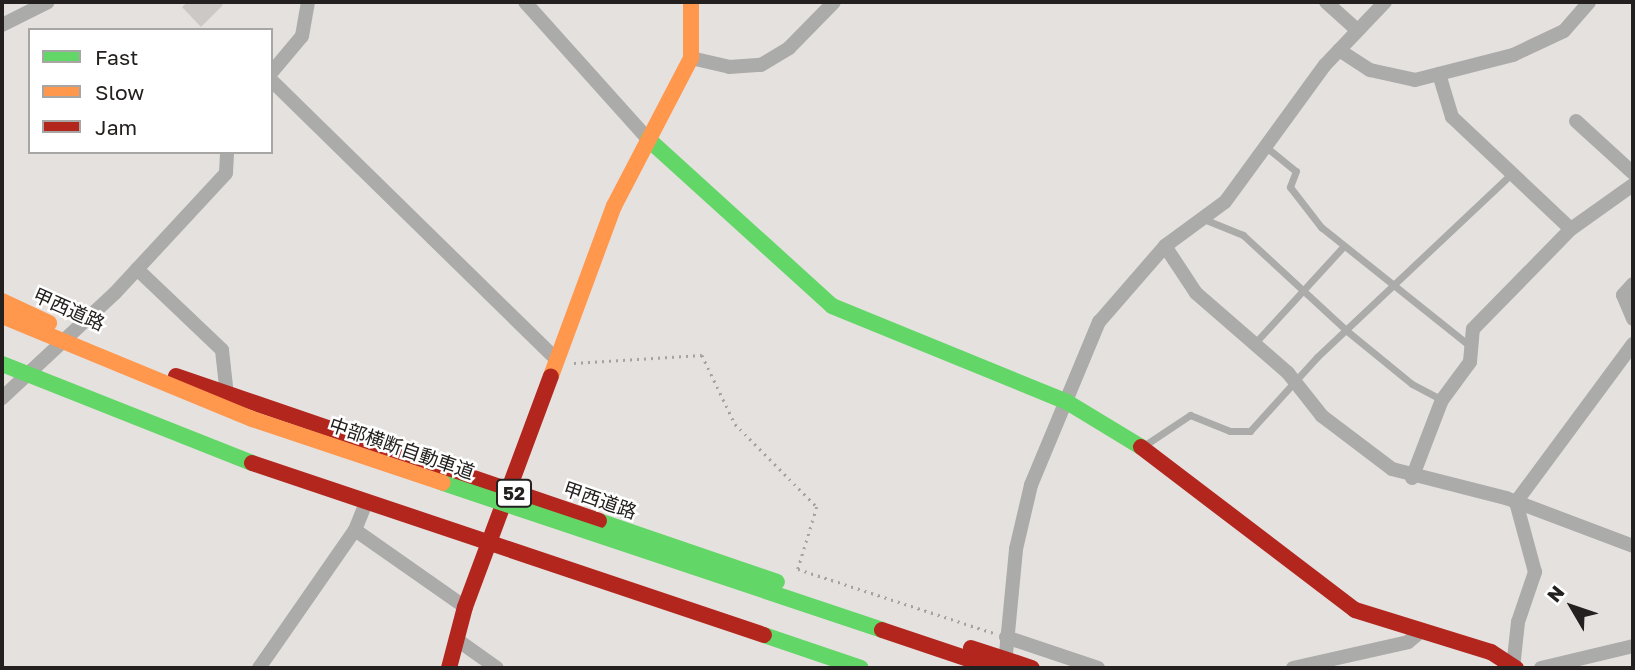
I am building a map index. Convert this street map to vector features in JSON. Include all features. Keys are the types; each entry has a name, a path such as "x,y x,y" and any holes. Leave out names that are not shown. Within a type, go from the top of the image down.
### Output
{"main road":[{"path":"449,668 465,607 614,206 691,58 691,2"},
{"path":"648,139 832,306 1067,402 1141,447 1355,610 1418,634 1491,652 1515,668"},
{"name":"甲西道路","path":"2,301 72,334 228,395 1002,665 1032,668"},
{"name":"中部横断自動車道","path":"2,316 252,419 1002,665"},
{"name":"中部横断自動車道","path":"2,327 248,428 964,668"},
{"path":"2,364 27,376 366,503 861,668"}],"street":[{"path":"2,25 48,2"},
{"path":"273,71 302,36 309,2"},
{"path":"525,2 648,139"},
{"path":"691,58 729,67 761,65 789,48 834,2"},
{"path":"1326,2 1356,29"},
{"path":"1002,665 1031,485 1099,322 1165,246 1206,220 1356,29 1385,2"},
{"path":"1339,50 1394,79 1439,74 1513,55 1564,31 1589,2"},
{"path":"1439,74 1452,117 1571,229"},
{"path":"273,82 557,360"},
{"path":"1576,121 1633,173"},
{"path":"2,398 136,270 226,173 227,154"},
{"path":"1412,478 1443,400 1464,377 1469,345 1490,308 1571,229 1633,185"},
{"path":"1165,246 1196,293 1297,384 1322,416 1412,478 1516,502 1633,546"},
{"path":"136,270 222,350 228,395"},
{"path":"1633,284 1623,295 1633,319"},
{"path":"1516,502 1633,344"},
{"path":"1515,668 1518,622 1535,572 1516,502"},
{"path":"259,668 355,530 366,503"},
{"path":"355,530 465,607"},
{"path":"1293,668 1408,642 1418,634"},
{"path":"1006,637 1098,668"},
{"path":"456,639 497,668"},
{"path":"1541,668 1633,646"}],"lane":[{"path":"1266,147 1296,171 1290,187 1343,247 1469,345"},
{"path":"1141,447 1190,415 1230,431 1250,431 1392,285 1511,174"},
{"path":"1206,220 1243,235 1305,289 1347,331 1412,384 1443,400"},
{"path":"1254,344 1343,247"}],"path":[{"path":"557,360 627,365 702,355 734,424 817,507 799,569 1006,637"}],"building":[{"path":"188,2 220,2 223,5 201,27 182,7"}],"traffic: fast":[{"path":"648,139 832,306 1067,402 1141,447"},
{"path":"2,364 252,463"},
{"path":"443,483 882,630"},
{"path":"599,521 777,582"},
{"path":"764,635 861,668"}],"traffic: slow":[{"path":"551,376 614,206 691,58 691,2"},
{"path":"2,301 49,323"},
{"path":"2,316 252,419 443,483"}],"traffic: jam":[{"path":"176,376 599,521"},
{"path":"449,668 465,607 551,376"},
{"path":"1141,447 1355,610 1491,652 1516,668"},
{"path":"252,463 764,635"},
{"path":"882,630 995,668"},
{"path":"971,648 1032,668"}]}
